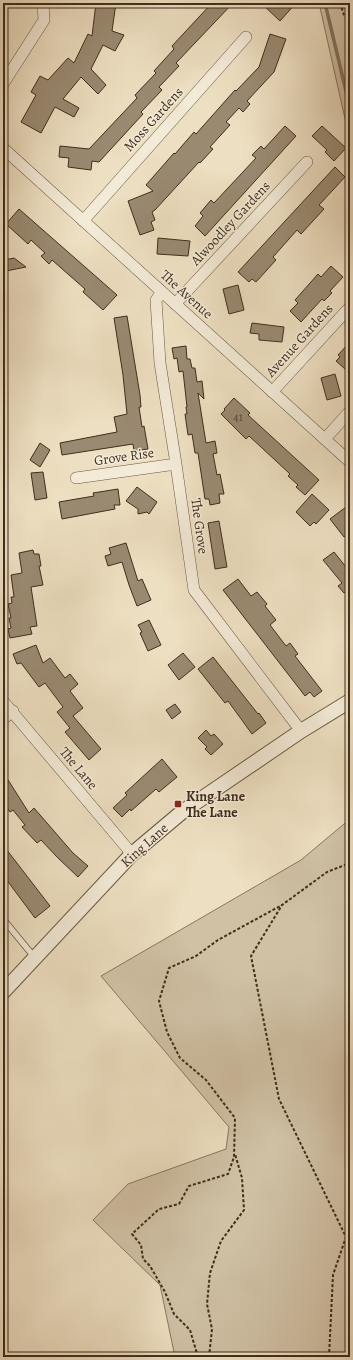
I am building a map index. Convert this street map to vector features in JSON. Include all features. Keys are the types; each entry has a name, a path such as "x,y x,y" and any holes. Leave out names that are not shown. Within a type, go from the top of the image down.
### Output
{"street":[{"path":"3,84 44,20 43,3"},
{"name":"Moss Gardens","path":"82,221 246,37"},
{"name":"The Avenue","path":"3,148 350,462"},
{"name":"Alwoodley Gardens","path":"175,304 307,162"},
{"name":"The Grove","path":"162,292 156,300 160,363 194,590 301,731"},
{"name":"Avenue Gardens","path":"272,392 349,308"},
{"path":"325,439 350,410"},
{"name":"Grove Rise","path":"76,478 176,464"},
{"name":"The Lane","path":"3,701 132,854"},
{"name":"King Lane","path":"3,992 132,854 182,812 301,731 350,701"},
{"path":"3,719 13,711"}],"lane":[{"path":"3,919 36,958"}],"path":[{"path":"340,3 344,15 350,25"},
{"path":"198,1357 190,1330 174,1314 165,1292 150,1266 143,1259 141,1245 132,1234 159,1209 179,1204 189,1186 228,1174 234,1157 235,1118 206,1080 180,1058 167,1032 159,1001 169,968 196,956 218,940 282,905 326,872 350,863"},
{"path":"282,905 252,956 257,986 279,1099 346,1237"},
{"path":"209,1357 212,1329 207,1304 210,1273 221,1242 244,1210 242,1178 234,1150"},
{"path":"329,1357 333,1275 346,1237 350,1235"}],"shaded area":[{"path":"319,3 350,3 350,141"},
{"path":"350,819 350,1357 175,1357 160,1285 93,1220 128,1184 226,1149 229,1127 101,976 301,860"}],"building":[{"path":"96,3 116,3 112,31 124,35 115,51 103,45 91,69 106,85 98,94 81,77 63,99 79,108 74,117 55,107 41,133 21,122 36,95 31,92 40,76 48,80 68,58 74,63 88,34 92,36"},
{"path":"212,3 233,3 176,63 179,66 159,87 162,90 141,112 143,114 99,162 92,161 91,170 68,167 69,158 59,157 60,146 89,149 137,98 135,95 156,73 154,71 174,49 172,46"},
{"path":"261,3 296,3 280,21"},
{"path":"270,34 286,39 274,72 247,101 250,104 243,112 239,108 226,122 230,125 210,147 213,149 152,212 155,220 151,222 154,230 140,235 128,201 153,191 146,185 194,132 196,134 235,90 236,91 259,67"},
{"path":"285,126 296,136 205,236 195,226 203,216 200,213 211,200 214,203 256,158 252,155 261,146 264,149"},
{"path":"322,126 346,148 334,161 325,152 327,150 312,136"},
{"path":"335,167 345,177 319,205 324,209 301,234 297,230 273,257 276,260 256,282 252,279 249,282 238,272"},
{"path":"19,209 117,295 103,310 83,292 85,289 52,260 49,264 41,256 45,253 31,240 28,244 6,224"},
{"path":"158,238 190,241 188,256 157,254"},
{"path":"14,258 26,267 6,271 4,260"},
{"path":"331,266 343,277 330,291 332,293 324,301 322,299 301,322 290,311 298,303 295,300 318,274 321,277"},
{"path":"238,285 244,310 229,314 223,289"},
{"path":"127,316 140,395 141,407 139,407 142,427 144,426 148,449 134,451 133,444 62,455 60,443 117,432 114,417 127,414 123,375 114,318"},
{"path":"252,323 284,327 282,342 259,340 259,334 250,333"},
{"path":"350,342 350,366 349,365 345,369 336,361 340,357 338,355"},
{"path":"186,346 187,359 190,359 192,368 195,368 197,382 202,381 204,399 198,393 206,443 215,441 217,453 213,454 217,475 220,474 224,494 219,494 220,503 210,505 209,499 205,499 198,453 195,453 192,434 188,435 185,414 187,414 187,407 183,371 179,372 177,358 174,359 172,348"},
{"path":"335,374 341,396 327,400 321,378"},
{"path":"234,398 250,413 248,415 319,480 305,495 296,487 298,485 288,476 290,474 249,436 246,439 221,414"},
{"path":"40,443 50,450 40,467 30,460"},
{"path":"43,472 47,498 35,500 31,473"},
{"path":"137,487 157,502 149,514 147,512 138,514 138,509 126,501"},
{"path":"118,489 120,505 114,505 115,509 62,519 59,502 94,496 93,493"},
{"path":"312,494 329,510 316,524 314,522 310,526 296,512"},
{"path":"350,504 350,532 344,537 330,519"},
{"path":"219,521 227,567 215,569 208,523"},
{"path":"126,543 138,581 142,579 151,600 137,606 122,562 108,566 105,556 111,554 109,548"},
{"path":"33,550 34,554 39,554 41,566 39,566 43,585 31,587 37,626 30,627 32,634 10,638 8,629 11,628 9,618 11,618 8,604 12,603 11,597 14,597 11,575 22,573 19,553"},
{"path":"334,552 350,572 350,594 347,591 344,593 338,586 342,583 323,560"},
{"path":"238,579 251,596 257,592 267,604 265,606 276,620 270,625 286,646 290,643 298,654 295,656 322,691 314,697 310,692 305,696 223,590"},
{"path":"149,620 161,645 148,651 140,633 142,632 138,625"},
{"path":"36,645 43,663 50,658 65,678 70,674 78,684 70,691 83,708 73,716 101,749 89,760 65,732 70,728 57,712 63,707 45,683 39,687 21,663 17,664 13,654"},
{"path":"183,653 195,667 179,680 168,665"},
{"path":"213,657 266,723 252,734 228,701 225,703 198,669"},
{"path":"175,704 181,712 172,719 166,710"},
{"path":"206,730 211,736 214,734 223,744 211,755 205,749 207,747 198,738"},
{"path":"162,759 177,777 159,792 156,789 122,817 113,808 127,795 125,793"},
{"path":"3,772 29,813 34,808 73,853 88,866 78,877 41,840 37,843 22,827 25,825 13,810 10,812 3,801"},
{"path":"3,845 50,906 35,918 3,875"}],"waterway":[{"path":"325,3 350,108"}],"place":[{"name":"King Lane The Lane","path":"178,804"}]}
